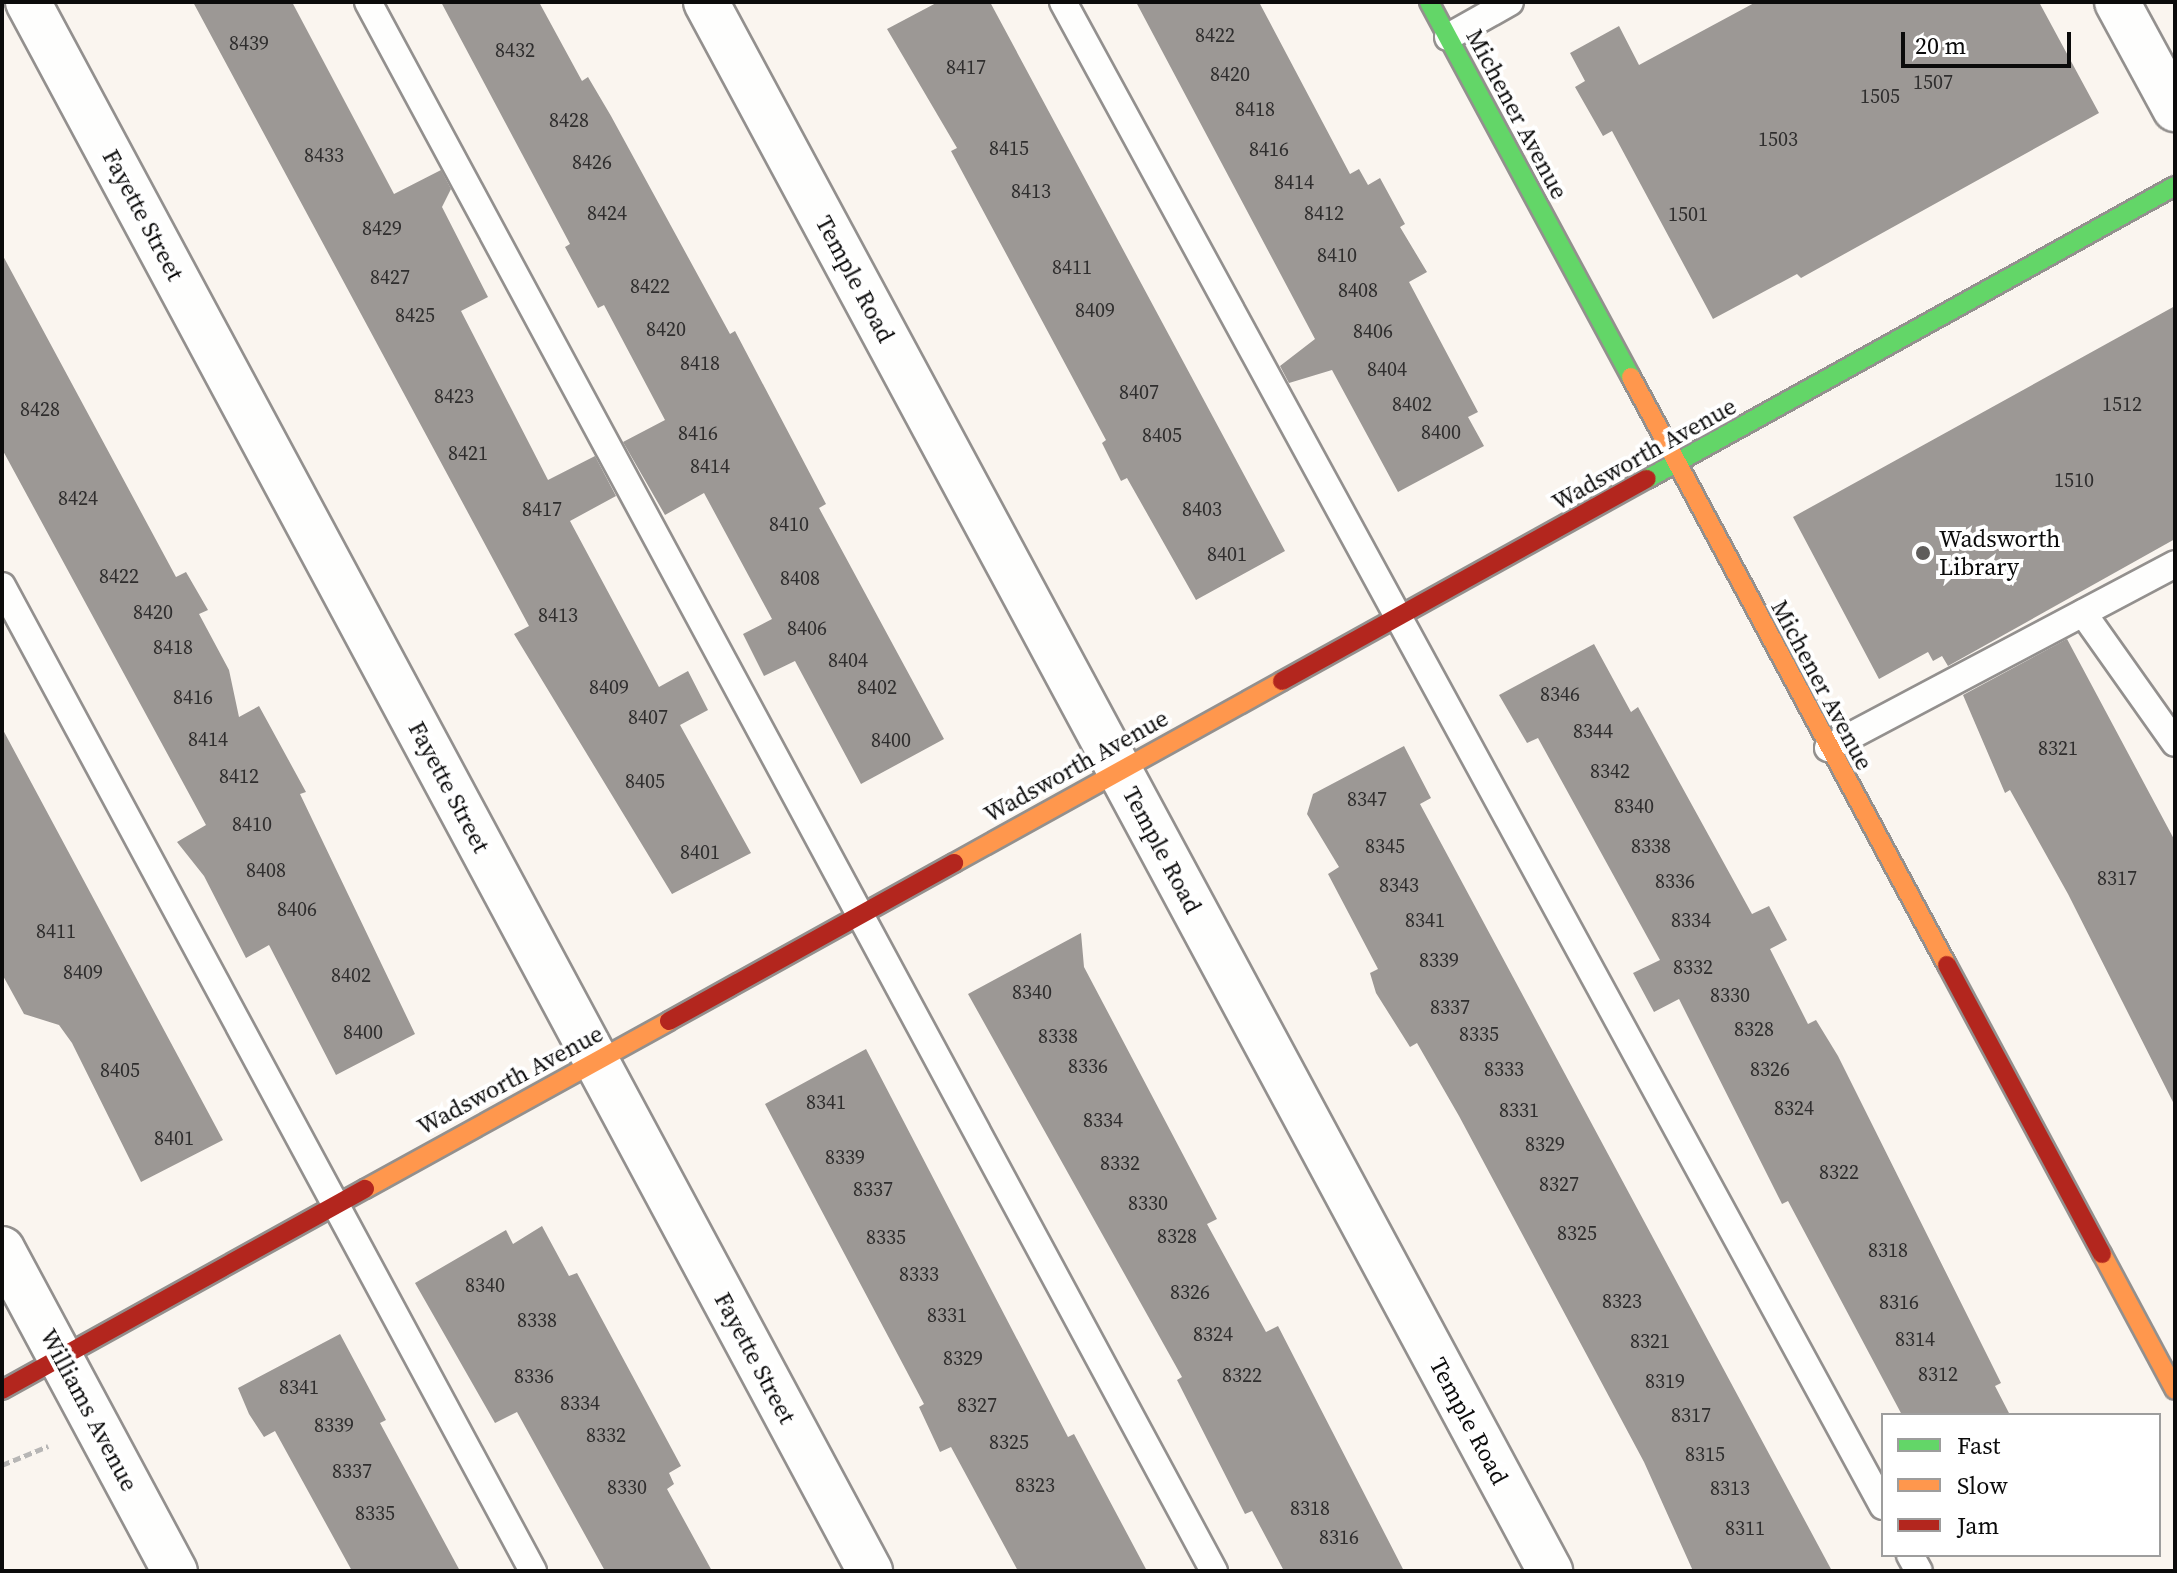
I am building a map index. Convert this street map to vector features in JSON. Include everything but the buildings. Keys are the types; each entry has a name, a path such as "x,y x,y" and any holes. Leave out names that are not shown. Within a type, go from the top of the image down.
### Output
{"main road":[{"name":"Michener Avenue","path":"1429,2 2175,1390"},
{"name":"Wadsworth Avenue","path":"2,1390 333,1203 596,1061 2175,186"}],"street":[{"name":"Fayette Street","path":"28,2 870,1571"},
{"name":"Temple Road","path":"706,2 1550,1571"},
{"path":"2117,2 2175,109"},
{"name":"Williams Avenue","path":"2,1249 175,1571"}],"lane":[{"path":"368,2 857,916 1214,1571"},
{"path":"1063,2 1394,617 1881,1502"},
{"path":"1448,37 1510,2"},
{"path":"1828,748 2175,564"},
{"path":"2,586 533,1571"},
{"path":"2083,613 2175,743"}],"path":[{"path":"2,1465 52,1443"}],"traffic: fast":[{"path":"1429,2 1631,377"},
{"path":"1647,479 2175,186"}],"traffic: slow":[{"path":"1631,377 1947,965"},
{"path":"954,863 1282,681"},
{"path":"365,1189 669,1021"},
{"path":"2102,1254 2175,1390"}],"traffic: jam":[{"path":"1282,681 1647,479"},
{"path":"669,1021 954,863"},
{"path":"1947,965 2102,1254"},
{"path":"2,1390 365,1189"}],"place":[{"name":"Wadsworth Library","path":"1923,553"}]}
